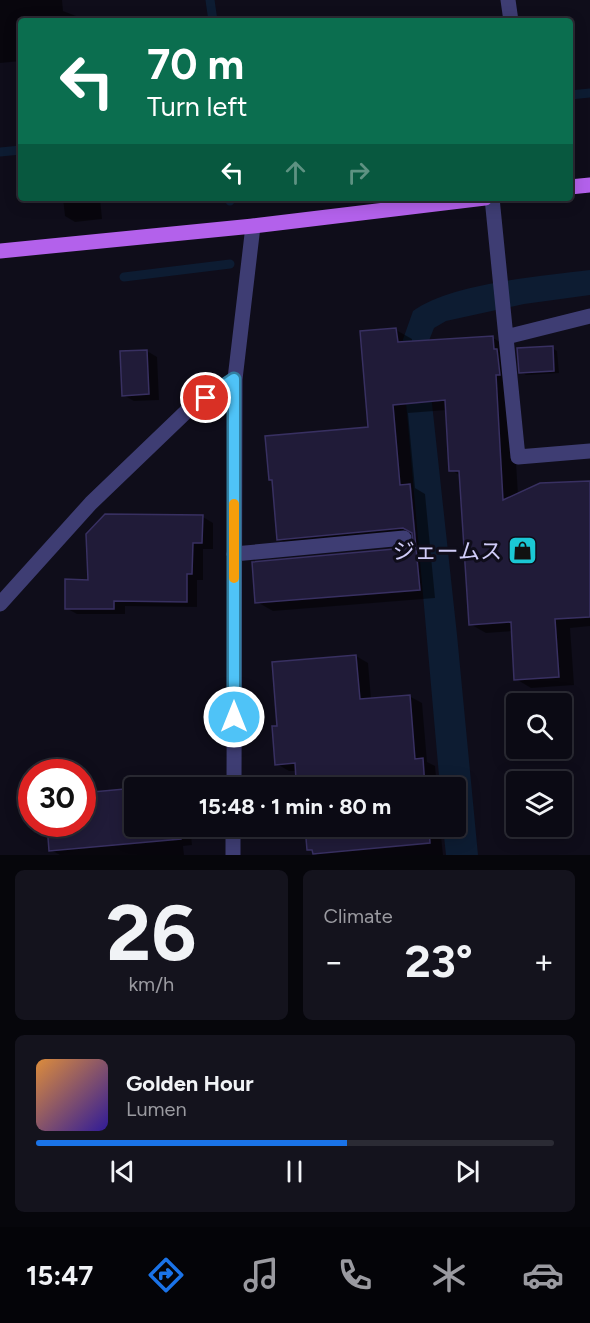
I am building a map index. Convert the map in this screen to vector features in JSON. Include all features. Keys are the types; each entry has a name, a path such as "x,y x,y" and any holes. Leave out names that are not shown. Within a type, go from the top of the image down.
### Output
{"main road":[{"path":"573,187 590,185"},
{"path":"0,251 253,226 460,201"}],"street":[{"path":"508,0 511,18"},
{"path":"492,201 519,457 590,451"},
{"path":"234,777 234,379 253,226"},
{"path":"506,337 590,316"},
{"path":"0,604 91,503 124,471 191,407 234,379"},
{"path":"234,554 404,538"},
{"path":"233,837 233,855"}],"water":[{"path":"590,270 590,295 524,304 446,321 434,328 426,348 478,855 446,855 444,837 466,837 466,777 439,777 401,345 413,311 430,301 473,287"}],"building":[{"path":"396,328 398,342 493,336 500,375 496,375 503,500 540,483 590,481 590,617 555,619 559,677 514,680 511,622 469,625 459,471 449,471 445,400 393,405 400,485 410,484 420,590 255,603 252,562 405,548 413,543 412,533 403,528 277,540 272,480 269,480 265,436 368,427 360,331"},
{"path":"553,346 554,371 519,373 517,348"},
{"path":"147,350 149,394 122,396 120,351"},
{"path":"105,514 203,515 202,543 193,543 192,574 187,574 187,602 114,601 114,609 65,609 65,579 88,580 86,534"},
{"path":"356,655 360,699 410,695 415,759 423,758 424,777 296,777 295,763 275,765 272,726 277,726 272,662"},
{"path":"124,789 124,837 181,837 181,839 49,851 48,837 96,837 96,792"},
{"path":"306,837 430,837 430,843 313,854 312,850 307,850"}],"waterway":[{"path":"210,0 213,18"},
{"path":"573,95 590,93"},
{"path":"0,152 18,150"},
{"path":"124,277 230,264"}],"slow traffic":[{"path":"234,504 234,578"}],"place":[{"name":"ジェームス","path":"523,551"}],"route":[{"path":"206,398 234,379 234,717"}]}
